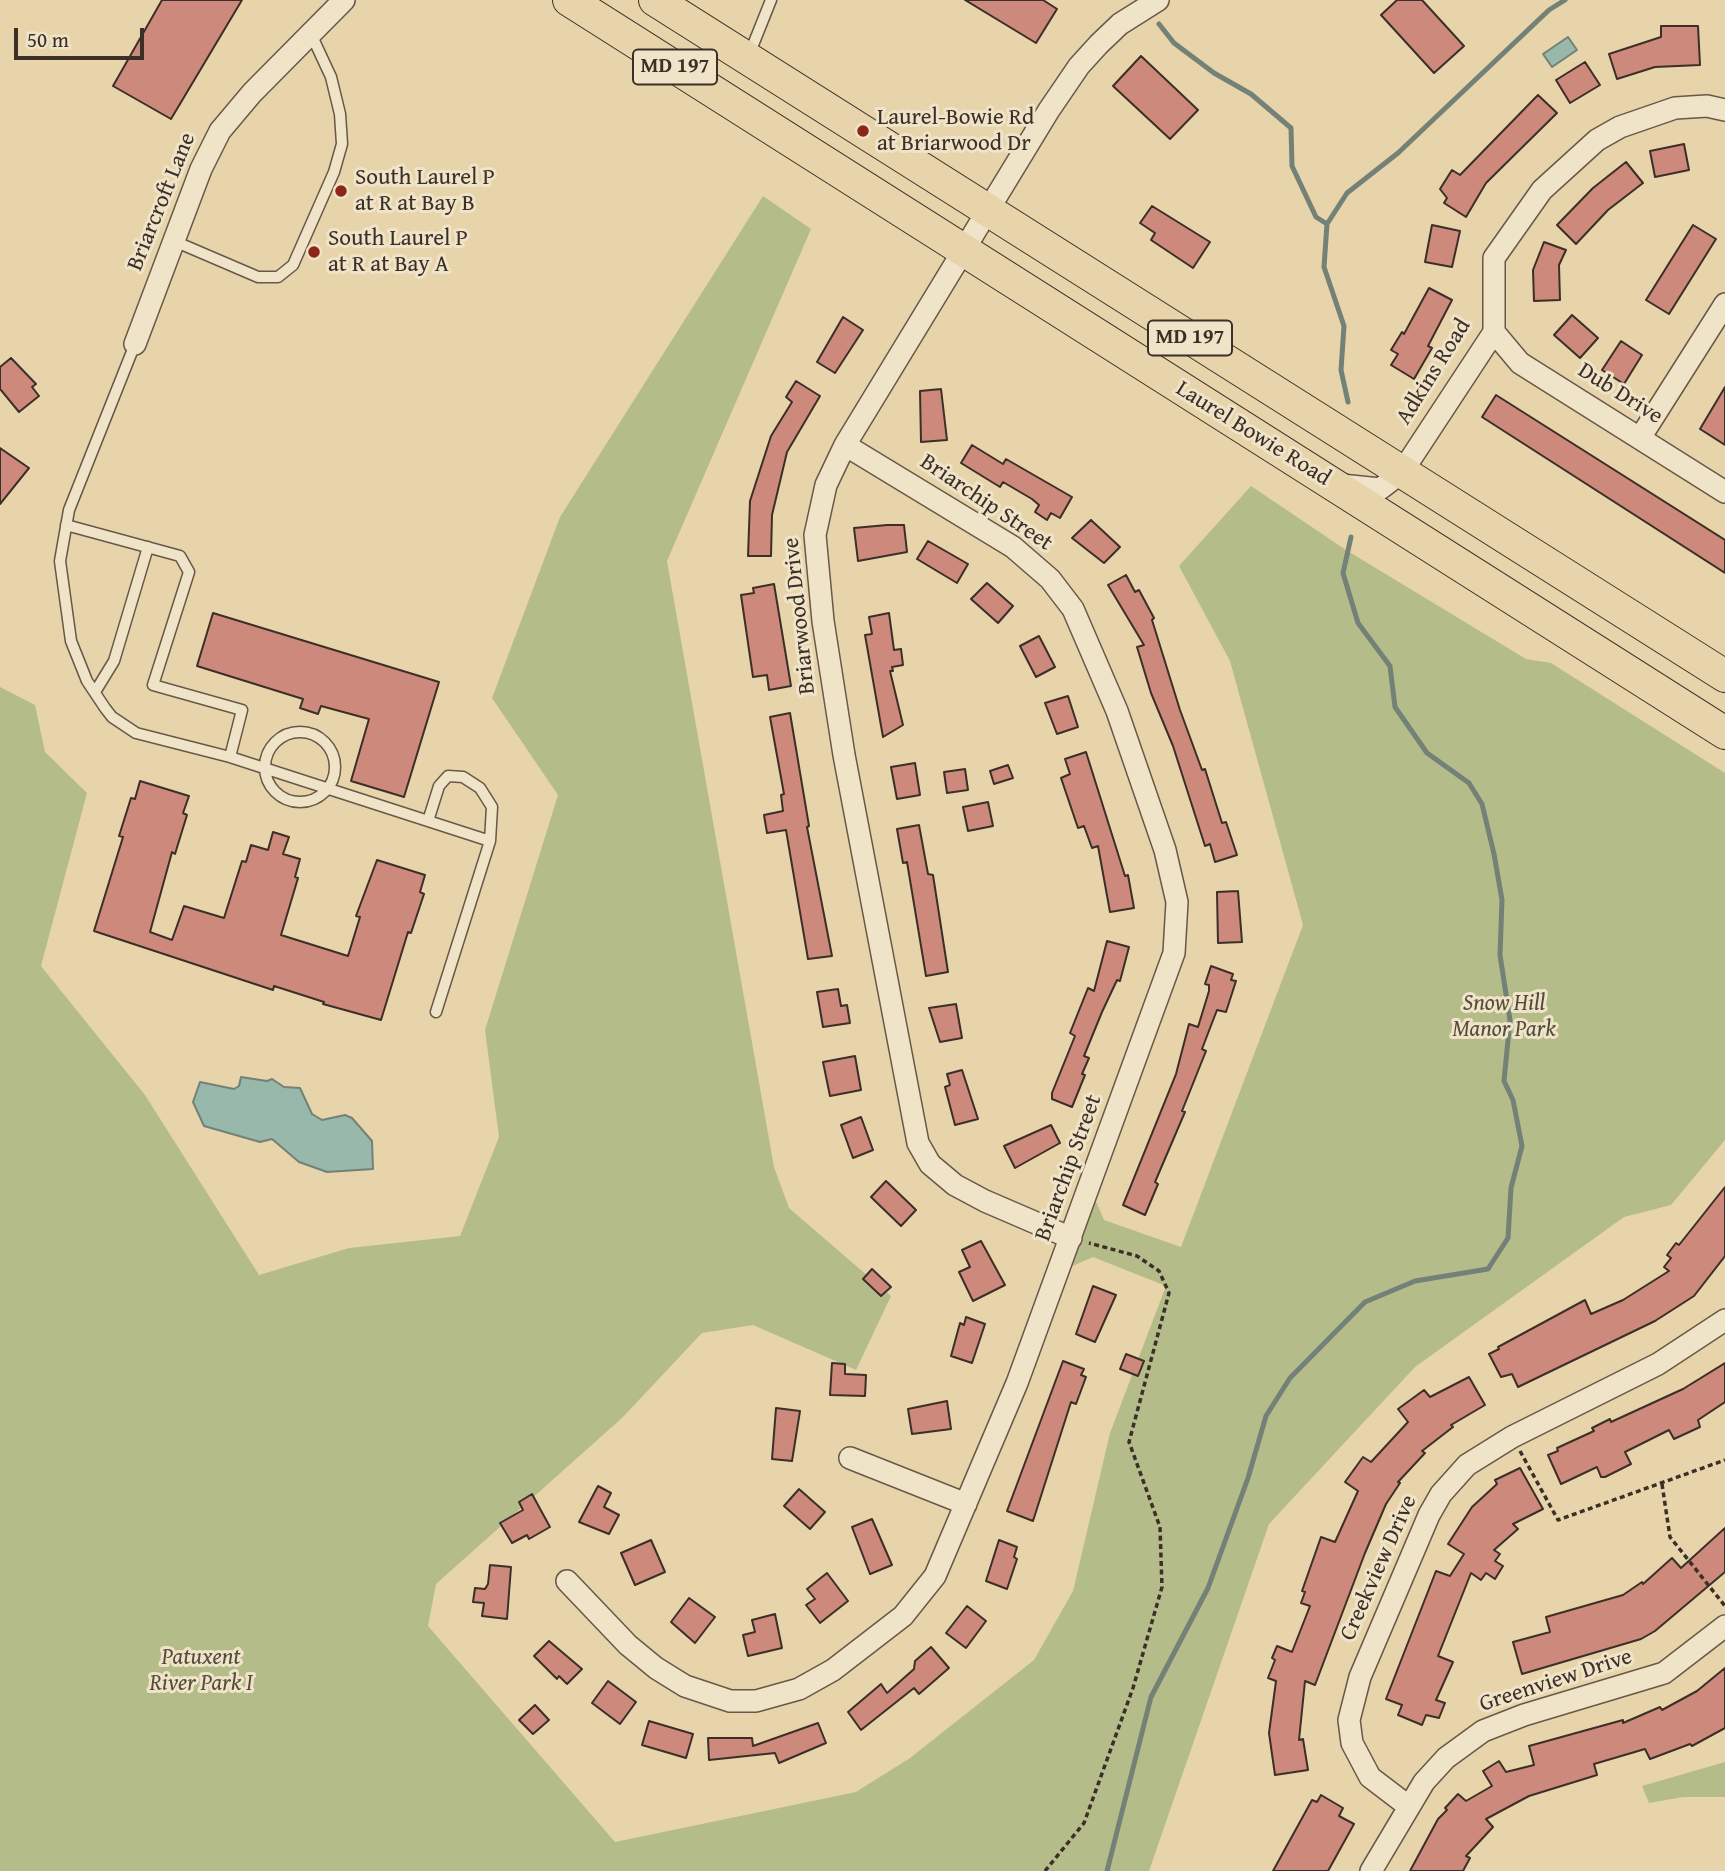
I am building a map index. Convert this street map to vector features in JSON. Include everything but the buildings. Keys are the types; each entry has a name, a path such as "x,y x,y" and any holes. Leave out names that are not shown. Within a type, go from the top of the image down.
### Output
{"main road":[{"name":"Laurel Bowie Road","path":"569,0 1725,733"},
{"name":"Laurel Bowie Road","path":"673,5 748,58 1725,676"}],"street":[{"name":"Briarcroft Lane","path":"135,344 201,169 220,131 252,93 344,0"},
{"name":"Briarwood Drive","path":"1071,1238 955,1185 925,1158 915,1134 877,916 844,755 815,535 821,499 845,444 1079,65 1120,24 1158,0"},
{"name":"Adkins Road","path":"1331,484 1380,489 1402,472 1494,332 1494,258 1542,190 1590,146 1620,127 1675,108 1707,107 1725,110"},
{"path":"1640,438 1725,304"},
{"name":"Dub Drive","path":"1494,332 1520,363 1725,492"},
{"name":"Briarchip Street","path":"567,1581 628,1645 656,1668 685,1686 730,1701 756,1701 799,1689 903,1616 935,1576 1017,1383 1174,953 1177,902 1165,850 1117,711 1084,627 1064,596 1032,562 1013,547 845,444"},
{"name":"Creekview Drive","path":"1408,1806 1370,1777 1360,1761 1352,1743 1351,1710 1360,1677 1429,1515 1441,1494 1467,1465 1512,1437 1658,1364 1725,1320"},
{"path":"850,1458 966,1504"},
{"name":"Greenview Drive","path":"1371,1871 1408,1806 1446,1758 1483,1731 1524,1715 1664,1672 1725,1626"}],"lane":[{"path":"748,58 771,0"},
{"path":"174,240 258,277 278,277 293,265 334,172 342,144 340,114 331,77 311,34"},
{"path":"135,344 94,442 66,525 60,561 71,641 94,692 112,717 136,733 230,757 489,841"},
{"path":"66,525 180,556 190,572 153,685 242,710 230,757"},
{"path":"94,692 114,661 148,547"},
{"path":"299,732 310,733 329,747 334,757 335,769 328,788 318,797 296,802 276,792 266,770 270,750 277,741 299,732"},
{"path":"428,821 439,786 448,776 463,777 488,797 493,820 489,841 436,1012"}],"path":[{"path":"1045,1871 1084,1823 1133,1688 1162,1587 1160,1527 1129,1442 1169,1293 1159,1271 1137,1256 1071,1238"},
{"path":"1512,1437 1558,1520 1725,1460"},
{"path":"1662,1484 1670,1537 1725,1606"}],"green space":[{"path":"763,196 811,229 667,561 774,1167 789,1208 891,1296 856,1370 753,1325 702,1333 622,1418 436,1584 428,1626 615,1842 856,1792 910,1758 1034,1660 1073,1591 1110,1433 1166,1286 1093,1257 1070,1267 1095,1199 1104,1220 1181,1247 1303,925 1230,661 1179,566 1251,486 1346,550 1526,659 1551,663 1725,773 1725,1140 1671,1205 1624,1217 1415,1367 1269,1524 1149,1871 0,1871 0,687 35,705 45,752 87,793 41,966 145,1095 259,1275 349,1248 460,1236 499,1137 485,1030 558,795 492,698 560,517"},
{"path":"1725,1762 1725,1797 1683,1797 1649,1803 1642,1786"}],"shaded area":[{"path":"1568,37 1577,50 1552,67 1543,54"},
{"path":"241,1077 267,1081 272,1079 284,1087 300,1088 312,1114 322,1120 345,1115 352,1118 372,1141 373,1169 327,1172 299,1162 272,1139 260,1142 204,1126 193,1102 200,1082 234,1089 239,1086"}],"waterway":[{"path":"1327,224 1347,193 1398,153 1549,10 1565,0"},
{"path":"1159,24 1174,43 1214,73 1251,94 1291,128 1292,166 1316,217 1327,224 1324,267 1344,326 1341,370 1348,402"},
{"path":"1107,1871 1151,1697 1208,1588 1248,1478 1266,1416 1290,1378 1365,1302 1415,1281 1488,1269 1508,1238 1511,1188 1522,1146 1513,1100 1504,1081 1510,1020 1500,955 1502,900 1494,854 1482,804 1469,783 1427,753 1395,707 1390,666 1358,623 1343,573 1351,537"}],"place":[{"name":"Laurel-Bowie Rd at Briarwood Dr","path":"863,131"},
{"name":"South Laurel P at R at Bay B","path":"341,191"},
{"name":"South Laurel P at R at Bay A","path":"314,252"}],"park label":[{"name":"Snow Hill Manor Park","path":"1504,1017"},
{"name":"Patuxent River Park I","path":"201,1671"}]}
